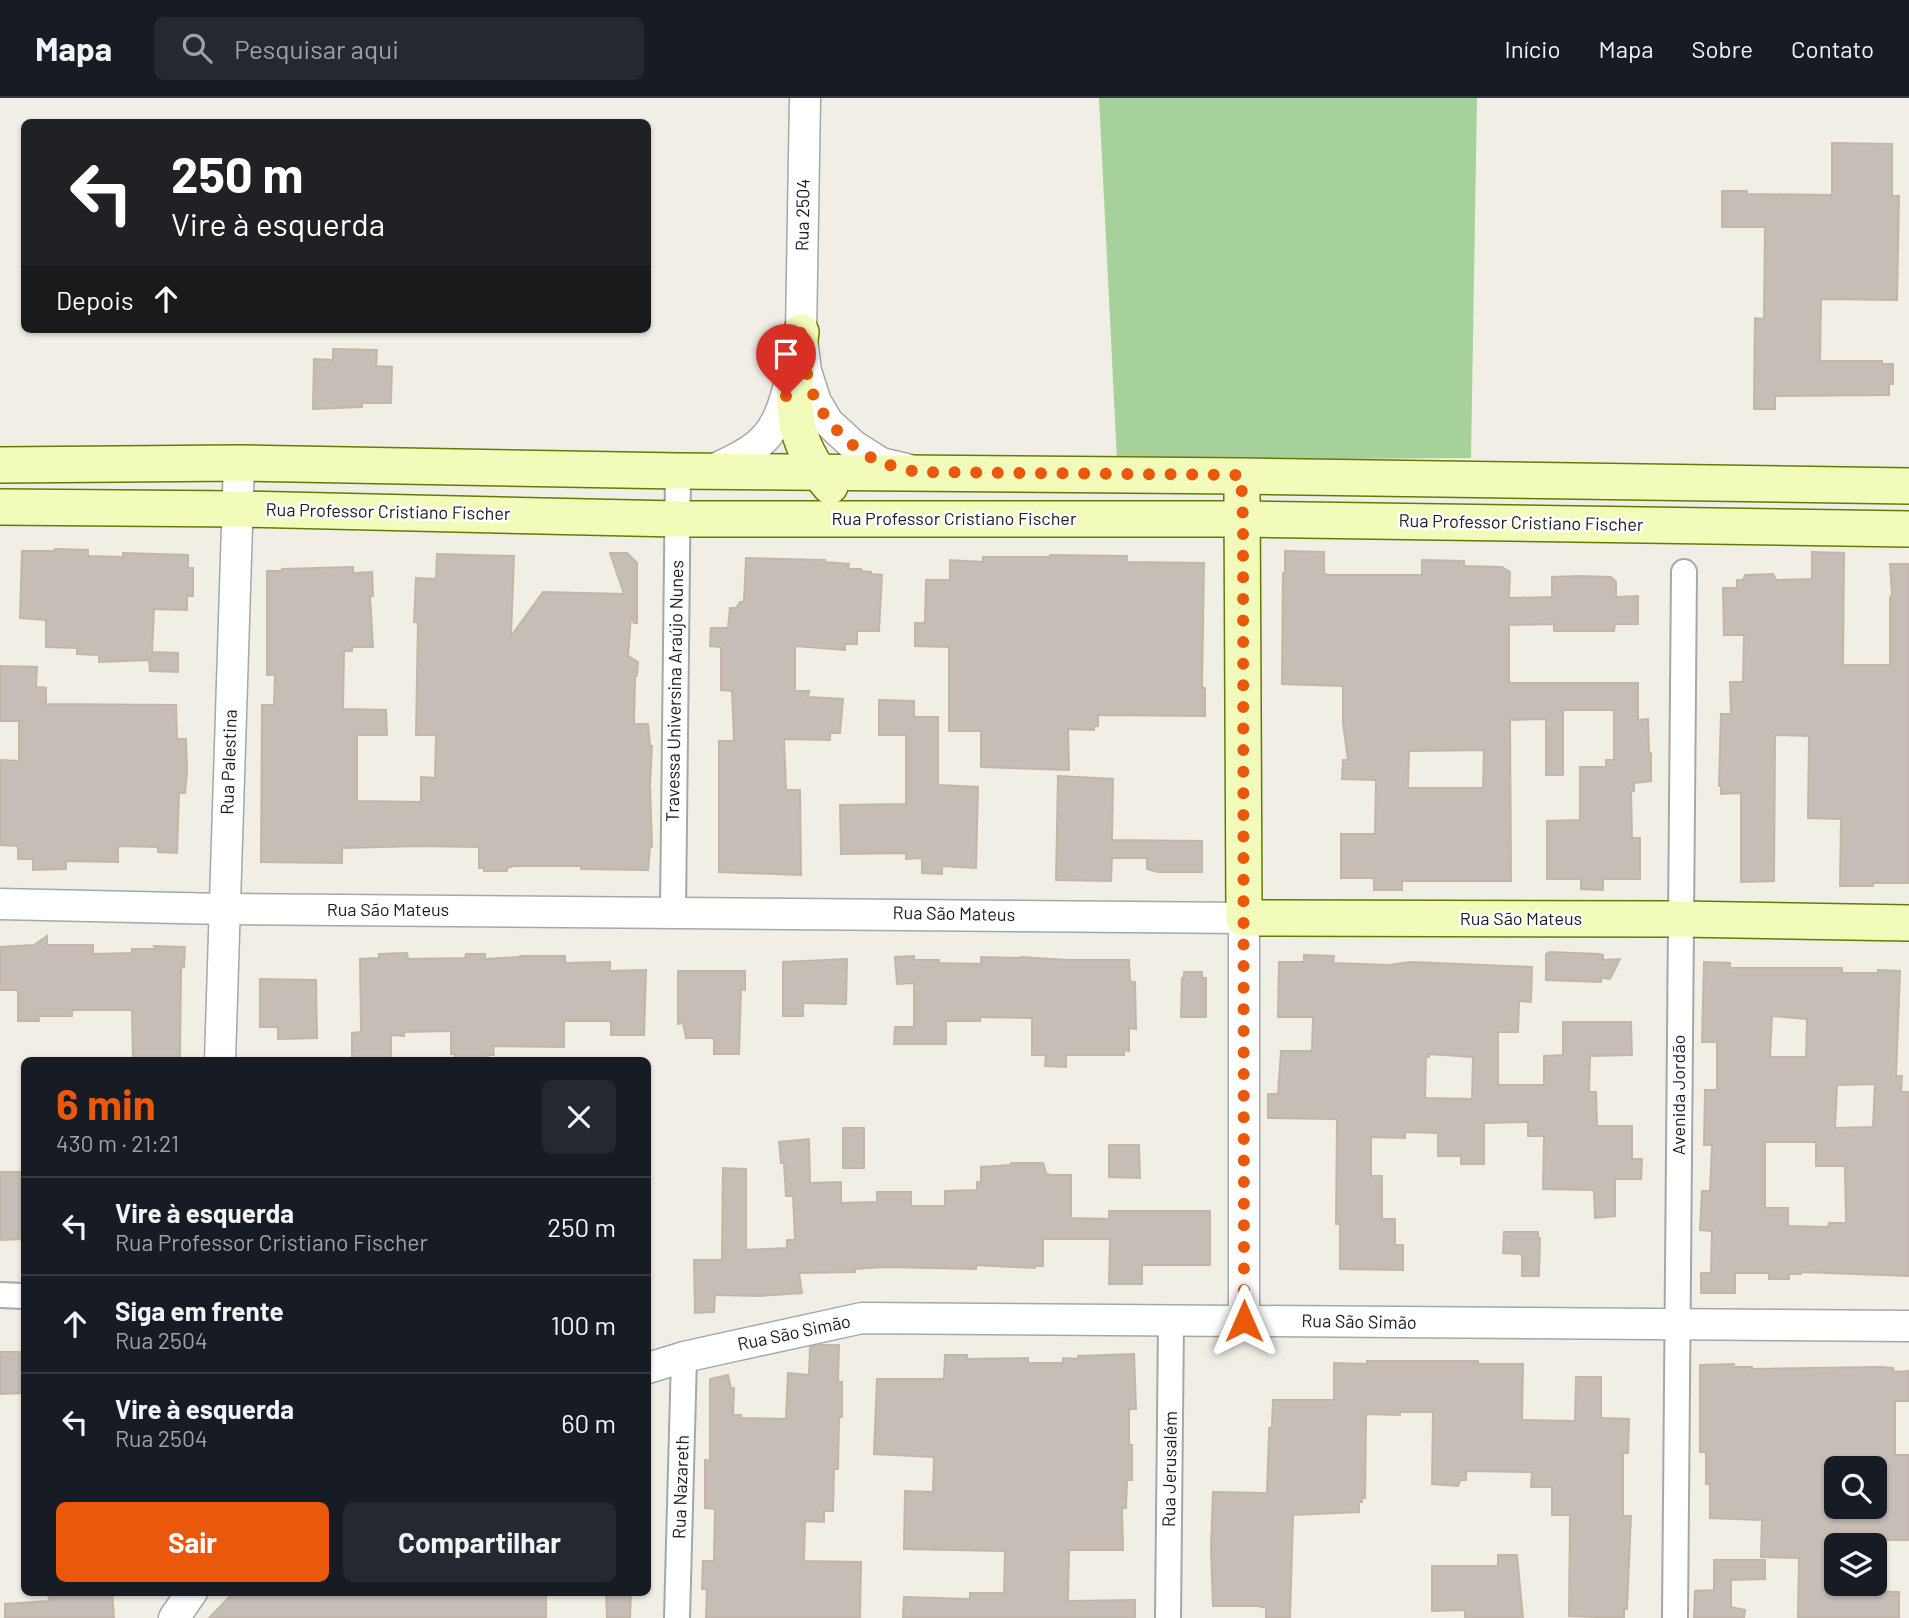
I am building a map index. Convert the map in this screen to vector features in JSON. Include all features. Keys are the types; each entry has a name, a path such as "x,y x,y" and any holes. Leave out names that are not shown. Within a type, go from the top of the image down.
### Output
{"main road":[{"path":"801,332 795,382 795,419 804,449 816,470 836,493 859,509 893,519"},
{"path":"0,465 240,463 1897,485"},
{"path":"1241,475 1244,918"},
{"path":"1897,485 1883,508 1897,529"},
{"name":"Rua Professor Cristiano Fischer","path":"0,507 239,509 677,519 1243,519 1897,529"},
{"name":"Rua São Mateus","path":"1244,918 1680,919 1909,923"}],"street":[{"name":"Rua 2504","path":"805,98 801,332 806,371 816,402 828,422 854,446 881,463 916,472"},
{"name":"Rua 2504","path":"694,471 746,455 766,437 778,421 801,332"},
{"name":"Rua Palestina","path":"220,1057 240,463"},
{"name":"Travessa Universina Araújo Nunes","path":"673,911 677,519 694,471"},
{"name":"Avenida Jordão","path":"1675,1618 1684,572"},
{"name":"Rua São Mateus","path":"0,904 224,909 1244,918"},
{"path":"1244,918 1244,1321"},
{"path":"0,1295 21,1296"},
{"name":"Rua São Simão","path":"651,1367 684,1357 862,1318 1909,1326"},
{"name":"Rua Jerusalém","path":"1168,1618 1171,1320"},
{"name":"Rua Nazareth","path":"677,1618 684,1357"},
{"path":"174,1618 189,1596"}],"green space":[{"path":"1099,98 1477,98 1471,458 1117,460"}],"building":[{"path":"1832,143 1892,144 1892,196 1899,196 1897,300 1821,299 1820,361 1882,361 1882,364 1893,364 1893,384 1889,384 1889,395 1775,396 1775,409 1754,409 1755,318 1764,319 1765,227 1722,227 1722,191 1832,195"},
{"path":"333,349 377,350 376,366 392,367 391,403 362,403 362,407 313,409 314,359 333,360"},
{"path":"88,550 88,556 123,557 123,553 188,555 188,568 193,568 193,596 187,596 187,610 154,609 152,652 178,653 178,672 150,671 149,660 99,662 99,655 77,654 77,648 46,647 46,620 20,618 22,551"},
{"path":"1285,551 1324,552 1324,574 1330,575 1422,575 1422,560 1464,561 1464,566 1502,567 1510,572 1509,598 1552,597 1552,577 1579,576 1611,577 1616,582 1616,597 1638,596 1638,624 1615,624 1614,631 1554,631 1554,624 1509,625 1509,683 1638,683 1638,720 1648,719 1651,753 1651,781 1634,783 1634,791 1631,791 1632,838 1640,838 1640,879 1603,879 1603,890 1581,889 1581,879 1547,879 1547,821 1580,820 1580,767 1606,767 1606,760 1614,760 1614,710 1563,710 1563,775 1546,775 1546,719 1510,720 1511,881 1402,881 1402,890 1374,890 1374,878 1341,878 1341,834 1375,834 1376,780 1342,779 1343,760 1348,760 1343,723 1343,686 1282,684","holes":["1484,750 1483,788 1408,788 1409,751"]},
{"path":"1812,552 1844,553 1843,665 1890,665 1890,564 1909,564 1909,883 1840,886 1841,819 1808,818 1809,736 1775,735 1774,881 1741,882 1741,793 1721,794 1719,786 1721,714 1731,714 1730,682 1743,682 1744,635 1724,635 1723,588 1737,588 1737,580 1743,580 1745,575 1773,574 1776,580 1812,579"},
{"path":"610,553 627,553 637,563 637,623 634,623 631,615 628,656 638,662 634,724 648,724 652,746 652,847 648,870 514,866 507,868 507,871 484,871 484,868 479,868 479,847 342,848 342,863 261,862 262,705 274,705 275,675 267,675 267,571 353,567 353,573 372,572 373,596 370,596 373,647 352,647 352,651 344,651 343,709 386,710 387,735 357,735 357,801 421,802 421,777 435,778 436,735 416,735 416,578 436,579 437,554 514,556 511,636 543,592 624,594"},
{"path":"1127,556 1127,562 1204,563 1202,688 1205,688 1205,716 1098,715 1098,726 1094,726 1094,730 1068,729 1069,770 981,767 981,731 949,731 949,647 915,646 915,623 925,623 926,580 950,580 950,560 983,562 983,557"},
{"path":"746,558 825,560 849,564 848,569 861,569 882,575 879,631 857,631 857,644 845,644 845,650 795,646 795,691 809,691 808,697 843,699 840,733 830,733 830,740 784,739 786,788 800,790 801,875 719,872 719,741 734,741 732,691 721,690 721,647 710,646 711,628 728,628 730,608 736,608 740,602 744,602"},
{"path":"0,666 37,667 36,687 46,688 46,704 176,705 177,739 186,739 187,772 185,793 179,793 177,853 158,852 158,847 118,846 118,862 66,861 66,869 33,870 33,859 18,859 18,846 0,845 0,760 19,761 19,721 0,721"},
{"path":"879,700 914,701 914,717 938,717 938,785 978,787 976,868 942,866 942,874 922,873 922,858 906,859 906,853 841,854 840,805 906,804 906,735 879,735"},
{"path":"1058,776 1113,779 1112,840 1202,841 1202,872 1158,872 1147,869 1147,858 1112,858 1111,881 1056,880"},
{"path":"47,936 47,945 93,945 93,954 132,953 132,949 155,949 154,946 185,947 184,967 181,968 180,1057 133,1057 132,1010 72,1010 72,1016 38,1016 39,1021 18,1021 18,990 0,990 0,947 34,945"},
{"path":"407,953 408,959 465,958 466,954 485,954 485,959 565,956 565,963 610,962 610,971 646,970 644,1035 611,1035 611,1021 564,1021 564,1047 493,1046 494,1055 488,1057 455,1057 455,1054 451,1054 451,1031 404,1032 404,1036 391,1035 391,1057 352,1057 352,1033 361,1032 360,959 379,958 379,954"},
{"path":"1546,954 1599,954 1603,955 1603,960 1620,959 1610,979 1601,978 1601,982 1546,980"},
{"path":"1304,955 1334,956 1333,963 1388,965 1410,962 1532,967 1531,1002 1519,1001 1518,1032 1498,1032 1498,1085 1544,1085 1544,1056 1563,1055 1563,1022 1631,1022 1632,1055 1590,1056 1589,1092 1596,1092 1597,1126 1632,1126 1632,1159 1642,1159 1641,1179 1615,1179 1615,1216 1595,1218 1594,1190 1543,1189 1544,1136 1528,1136 1528,1122 1484,1123 1484,1164 1461,1164 1461,1156 1438,1156 1438,1133 1405,1132 1405,1138 1371,1137 1371,1176 1382,1176 1382,1219 1395,1219 1395,1245 1403,1245 1403,1270 1340,1269 1340,1224 1336,1224 1337,1119 1268,1118 1268,1094 1278,1094 1281,1051 1312,1051 1313,1017 1278,1017 1279,962 1304,962","holes":["1429,1054 1473,1057 1472,1099 1425,1098 1426,1057 1429,1057"]},
{"path":"914,956 914,960 939,960 939,963 981,964 981,957 1129,960 1130,979 1135,982 1136,1029 1129,1028 1129,1051 1124,1050 1124,1055 1066,1055 1066,1067 1045,1066 1046,1055 1032,1055 1032,1018 980,1017 980,1021 946,1021 946,1044 894,1044 895,1027 914,1027 914,983 897,984 895,957"},
{"path":"847,959 846,1004 803,1003 803,1016 783,1016 783,962"},
{"path":"1704,962 1730,963 1730,968 1842,968 1842,973 1900,971 1896,1076 1902,1076 1901,1092 1909,1092 1909,1276 1801,1272 1789,1274 1789,1279 1769,1279 1769,1273 1735,1273 1735,1293 1701,1293 1701,1273 1711,1273 1712,1231 1700,1230 1702,1191 1710,1191 1712,1145 1704,1145 1705,1090 1717,1090 1717,1042 1702,1042","holes":["1772,1016 1807,1019 1806,1057 1770,1057","1875,1084 1873,1127 1835,1128 1837,1085","1765,1142 1816,1142 1816,1166 1845,1166 1846,1223 1829,1223 1828,1227 1788,1226 1788,1208 1765,1208"]},
{"path":"678,971 745,971 745,990 741,989 739,1054 714,1054 714,1038 686,1038 683,1023 678,1024"},
{"path":"1184,972 1202,972 1202,978 1206,978 1206,1017 1181,1017"},
{"path":"260,979 316,980 317,1038 278,1039 278,1027 260,1027"},
{"path":"843,1128 864,1128 864,1168 843,1168"},
{"path":"809,1139 810,1183 841,1182 841,1203 877,1202 877,1192 911,1192 911,1206 945,1206 945,1191 977,1190 977,1182 981,1182 981,1167 1043,1163 1046,1173 1050,1175 1071,1175 1071,1218 1109,1219 1109,1211 1210,1211 1210,1265 1142,1265 1142,1284 1109,1284 1110,1239 1043,1239 1043,1266 1035,1268 976,1265 976,1269 884,1267 855,1269 855,1272 799,1273 802,1293 715,1295 714,1312 695,1313 694,1260 722,1260 723,1168 746,1169 746,1250 787,1248 787,1240 795,1240 793,1196 786,1196 784,1163 781,1163 779,1142"},
{"path":"1109,1145 1139,1145 1140,1178 1109,1177"},
{"path":"0,1172 21,1172 21,1239 0,1240"},
{"path":"1504,1232 1538,1232 1539,1276 1522,1276 1522,1254 1503,1253"},
{"path":"839,1345 838,1382 842,1382 842,1417 839,1417 838,1469 834,1469 833,1511 824,1511 824,1522 805,1521 804,1561 861,1562 860,1618 706,1618 707,1589 702,1589 703,1561 714,1561 715,1509 705,1508 705,1460 710,1461 710,1379 728,1375 731,1388 734,1388 733,1415 741,1415 741,1418 786,1419 788,1373 809,1375 810,1347"},
{"path":"0,1352 21,1352 21,1393 0,1394"},
{"path":"1134,1354 1136,1409 1129,1409 1132,1480 1127,1480 1126,1508 1122,1508 1123,1550 1069,1550 1068,1601 1135,1600 1135,1618 903,1618 904,1597 970,1599 970,1593 1004,1593 1005,1551 904,1549 905,1491 933,1492 934,1457 874,1454 877,1379 944,1379 945,1355 967,1355 967,1359 1028,1358 1028,1363 1063,1363 1063,1358 1078,1359 1078,1356"},
{"path":"1367,1361 1478,1361 1478,1364 1523,1364 1522,1420 1575,1421 1576,1377 1601,1377 1601,1418 1629,1419 1628,1453 1623,1453 1623,1516 1631,1516 1627,1609 1624,1609 1624,1618 1569,1616 1570,1515 1552,1515 1552,1487 1531,1487 1532,1472 1466,1471 1466,1480 1460,1480 1458,1486 1432,1484 1433,1412 1366,1414 1365,1498 1362,1497 1362,1502 1359,1502 1359,1512 1293,1515 1290,1618 1266,1618 1266,1608 1258,1606 1213,1606 1213,1492 1267,1493 1269,1428 1272,1427 1273,1400 1334,1400 1334,1363 1367,1364"},
{"path":"1734,1364 1733,1367 1752,1369 1881,1367 1893,1368 1894,1372 1909,1371 1909,1401 1895,1401 1895,1455 1909,1455 1909,1540 1887,1540 1887,1533 1824,1533 1824,1596 1887,1596 1887,1592 1899,1592 1899,1618 1798,1618 1799,1558 1761,1557 1762,1520 1710,1518 1706,1452 1700,1452 1700,1365"},
{"path":"1498,1555 1517,1555 1523,1618 1465,1618 1465,1610 1432,1611 1432,1566 1498,1566"},
{"path":"1714,1560 1765,1560 1765,1579 1731,1580 1731,1607 1745,1610 1744,1618 1694,1618 1695,1591 1714,1590"},
{"path":"48,1596 112,1596 114,1618 5,1618 5,1604 49,1601"},
{"path":"230,1596 546,1596 546,1618 209,1618"},
{"path":"606,1596 631,1596 630,1618 607,1618"}],"route":[{"path":"786,396 801,332 806,371 816,402 828,422 854,446 881,463 916,472 1241,475 1244,1321"}]}
